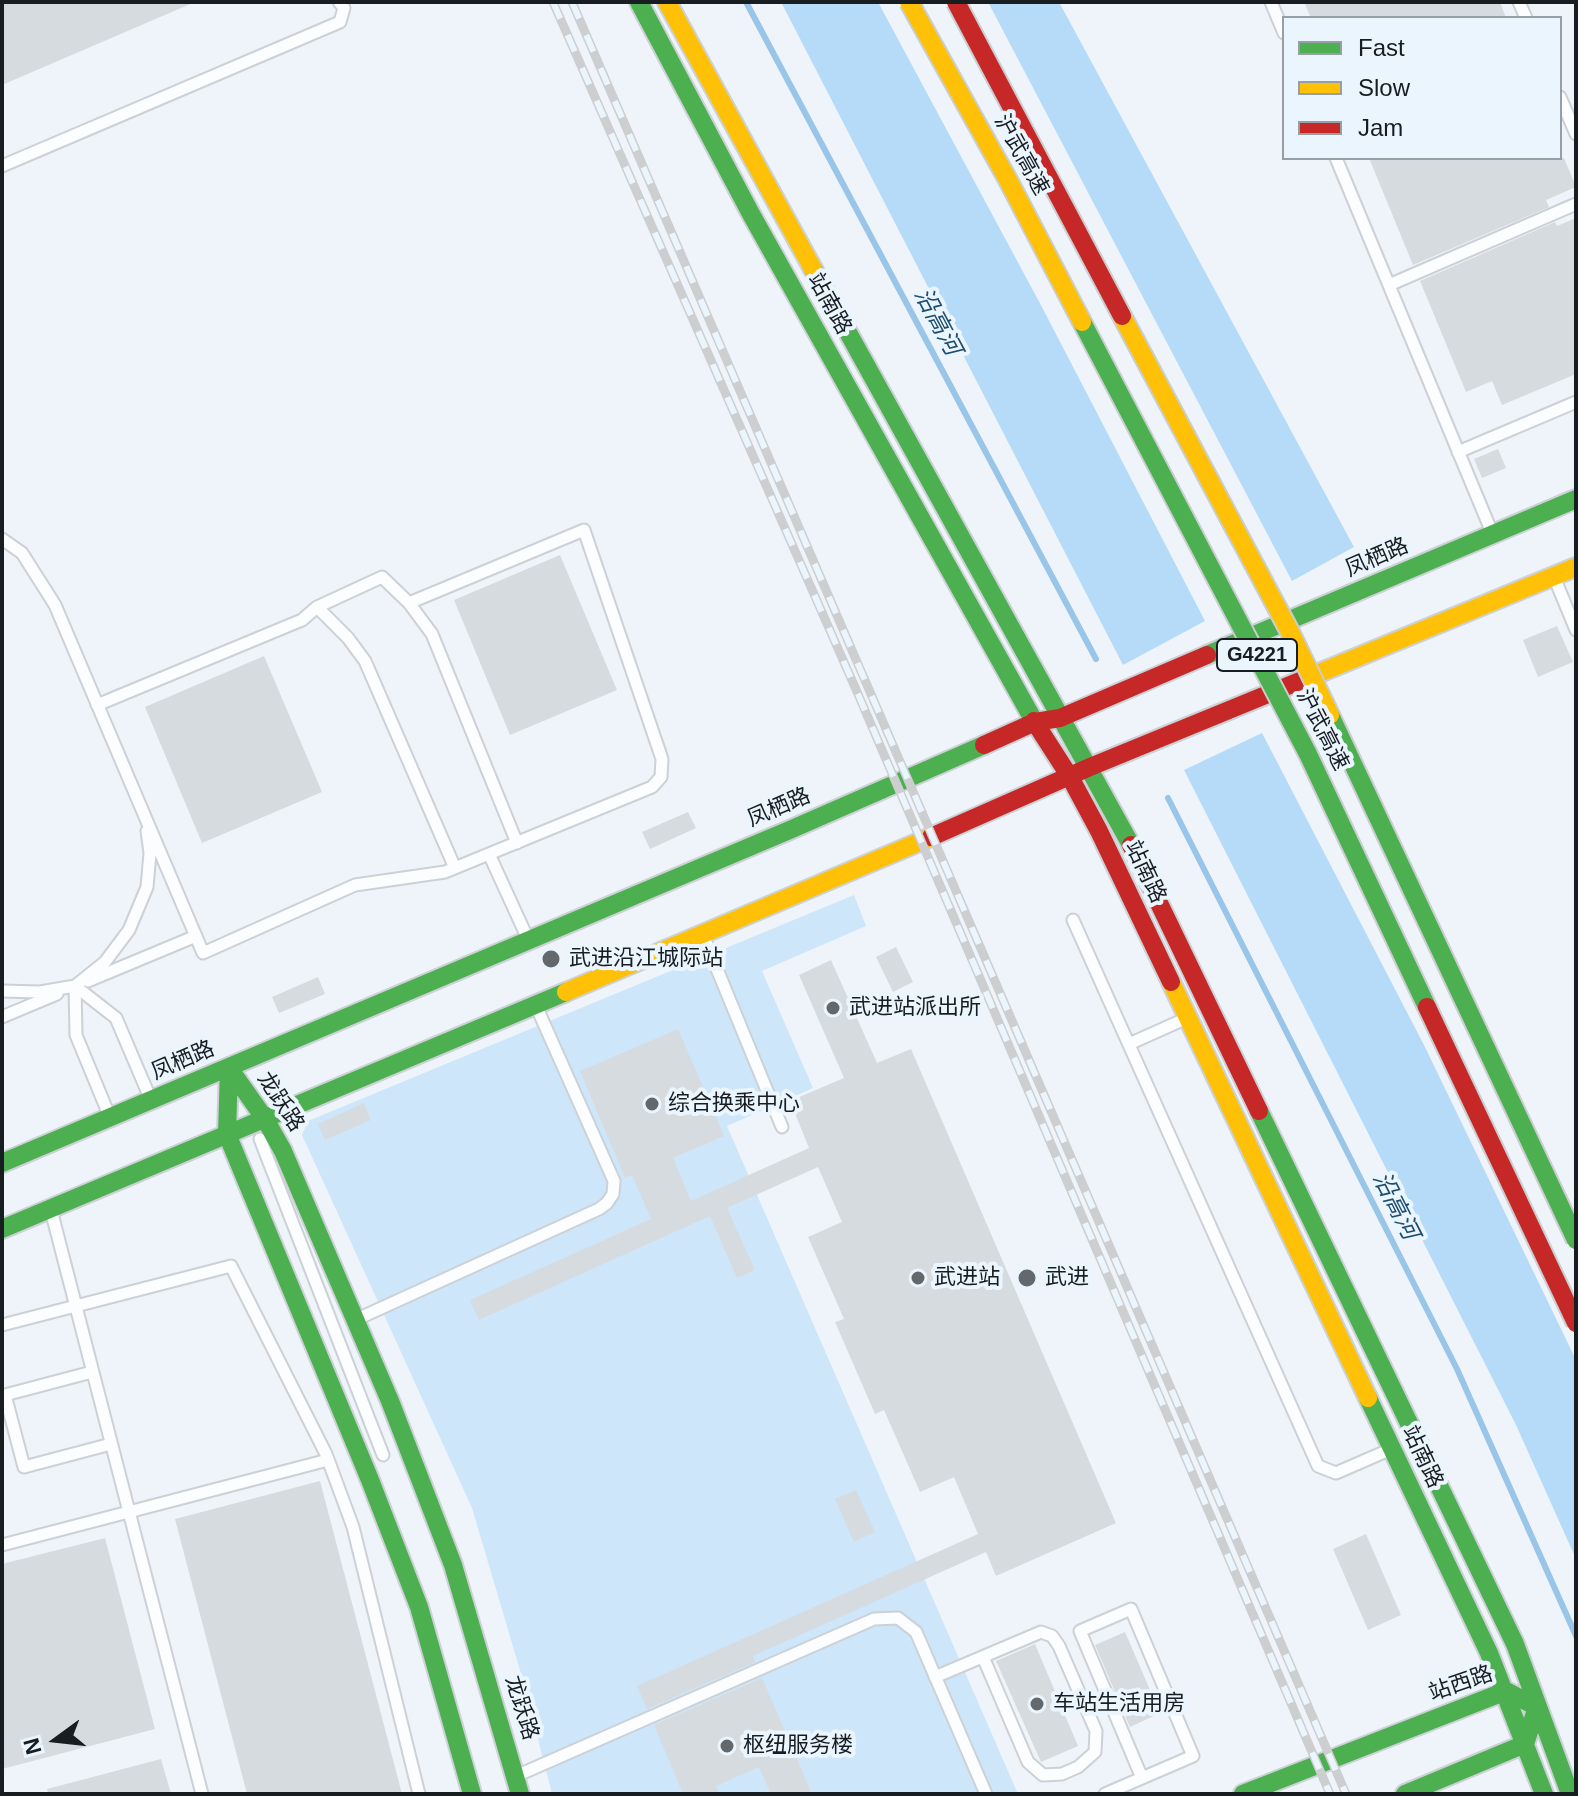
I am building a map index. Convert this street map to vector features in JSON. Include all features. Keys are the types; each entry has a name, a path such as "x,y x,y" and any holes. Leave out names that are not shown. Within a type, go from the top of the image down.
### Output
{"main road":[{"name":"站南路","path":"639,2 751,214 1099,831 1506,1691 1544,1794"},
{"name":"站南路","path":"667,2 1060,718 1120,821 1515,1644 1570,1794"},
{"name":"沪武高速","path":"909,2 1008,180 1308,754 1576,1323"},
{"name":"沪武高速","path":"956,2 1290,632 1576,1240"},
{"name":"凤栖路","path":"2,1163 1035,722 1060,718 1576,499"},
{"path":"2,1229 703,934 1090,767 1576,567"},
{"name":"龙跃路","path":"229,1068 259,1121 283,1151 390,1401 453,1565 518,1785"},
{"name":"龙跃路","path":"229,1068 227,1134 419,1607 472,1794"},
{"name":"站西路","path":"1243,1794 1506,1691 1537,1707"},
{"path":"1405,1794 1525,1744 1537,1707"}],"lane":[{"path":"2,166 340,22 344,8 339,2"},
{"path":"1271,2 1282,28"},
{"path":"1562,102 1576,134"},
{"path":"1337,160 1493,535"},
{"path":"1389,285 1576,204"},
{"path":"1458,452 1576,402"},
{"path":"2,539 22,553 55,605 203,953 355,885 445,872 652,787 661,777 662,759 584,530 409,603"},
{"path":"1554,576 1576,630"},
{"path":"97,705 302,620 317,607 382,577 409,603 432,634 517,843"},
{"path":"317,607 348,638 365,661 455,868"},
{"path":"2,991 40,992 75,986 105,962 129,930 147,887 150,853 144,813"},
{"path":"489,854 528,941"},
{"path":"1073,920 1318,1466 1336,1473 1392,1449"},
{"path":"703,934 782,1127"},
{"path":"2,1017 196,936"},
{"path":"75,986 116,1018 151,1101"},
{"path":"75,986 76,1035 111,1118"},
{"path":"355,1320 599,1209 613,1194 614,1181 536,1004"},
{"path":"1129,1044 1188,1018"},
{"path":"259,1121 383,1455"},
{"path":"51,1210 202,1794"},
{"path":"2,1325 231,1266 328,1460 353,1527 419,1794"},
{"path":"92,1372 5,1395 16,1438 24,1467 111,1444"},
{"path":"2,1545 328,1460"},
{"path":"1105,1794 1193,1756 1131,1609 1080,1631 1142,1778"},
{"path":"518,1785 874,1619 898,1618 916,1632 986,1794"},
{"path":"935,1677 1041,1632 1052,1636 1096,1731 1095,1752 1078,1767 1062,1774 1043,1775 1028,1762 983,1657"}],"shaded area":[{"path":"781,2 878,2 1043,309 1205,621 1123,665"},
{"path":"988,2 1059,2 1354,547 1292,581"},
{"path":"1262,733 1425,1047 1576,1360 1576,1559 1516,1425 1184,770"},
{"path":"854,895 866,926 762,971 813,1088 727,1126 1018,1794 552,1794 522,1677 472,1508 302,1135 308,1121"}],"building":[{"path":"2,2 195,2 2,85"},
{"path":"1304,2 1500,2 1505,16 1310,16"},
{"path":"1564,158 1576,187 1546,200 1549,207 1413,265 1370,160"},
{"path":"1576,218 1576,374 1502,405 1492,381 1466,392 1420,281 1555,222 1557,226"},
{"path":"1498,449 1506,468 1482,478 1474,459"},
{"path":"560,555 617,690 510,735 454,600"},
{"path":"1557,626 1573,662 1538,677 1523,640"},
{"path":"264,656 322,792 202,843 145,707"},
{"path":"688,812 696,828 650,849 642,832"},
{"path":"896,947 913,982 893,992 876,957"},
{"name":"武进站","path":"831,960 877,1063 911,1049 1116,1523 996,1576 986,1552 753,1656 755,1662 647,1709 637,1686 978,1534 954,1477 920,1492 884,1410 875,1414 835,1322 844,1319 808,1237 842,1222 818,1167 727,1208 755,1270 737,1278 710,1216 479,1320 470,1300 651,1219 632,1175 625,1178 580,1071 678,1029 724,1136 673,1158 691,1201 809,1148 790,1101 844,1078 799,975"},
{"path":"318,977 325,994 279,1013 272,997"},
{"path":"364,1103 371,1120 325,1140 318,1124"},
{"path":"320,1481 402,1794 247,1794 175,1519"},
{"path":"856,1490 875,1532 854,1542 835,1499"},
{"path":"1366,1534 1401,1615 1368,1630 1333,1549"},
{"path":"105,1538 155,1729 2,1769 2,1564"},
{"path":"1125,1632 1160,1713 1130,1727 1095,1645"},
{"name":"车站生活用房","path":"1035,1644 1078,1746 1041,1762 996,1661"},
{"name":"枢纽服务楼","path":"762,1678 812,1794 771,1794 759,1767 716,1786 719,1794 683,1794 654,1725"},
{"path":"161,1759 171,1794 48,1794 47,1789"}],"waterway":[{"name":"沿高河","path":"746,2 1096,659"},
{"name":"沿高河","path":"1168,798 1457,1369 1576,1636"}],"railway":[{"path":"553,2 858,694 1330,1794"},
{"path":"572,2 1346,1794"}],"traffic: fast":[{"path":"639,2 751,214 1034,721"},
{"path":"813,269 1131,845"},
{"path":"1082,322 1308,754 1427,1007"},
{"path":"1207,655 1576,499"},
{"path":"1330,715 1576,1240"},
{"path":"2,1163 984,745"},
{"path":"2,1229 566,992"},
{"path":"229,1068 283,1151 390,1401 453,1565 520,1794"},
{"path":"229,1068 227,1134 419,1607 472,1794"},
{"path":"1259,1111 1515,1644 1570,1794"},
{"path":"1368,1398 1489,1653 1544,1794"},
{"path":"1243,1794 1506,1691 1537,1707 1525,1744 1405,1794"}],"traffic: slow":[{"path":"667,2 813,269"},
{"path":"909,2 1008,180 1082,322"},
{"path":"1122,316 1290,632 1330,715"},
{"path":"1312,676 1576,567"},
{"path":"566,992 931,837"},
{"path":"1171,982 1368,1398"}],"traffic: jam":[{"path":"956,2 1122,316"},
{"path":"984,745 1035,722 1060,718 1207,655"},
{"path":"931,837 1090,767 1312,676"},
{"path":"1034,721 1070,777 1099,831 1171,982"},
{"path":"1131,845 1259,1111"},
{"path":"1427,1007 1576,1323"}],"place":[{"name":"武进沿江城际站","path":"551,959"},
{"name":"武进站派出所","path":"833,1008"},
{"name":"综合换乘中心","path":"652,1104"},
{"name":"武进站","path":"918,1278"},
{"name":"武进","path":"1027,1278"},
{"name":"车站生活用房","path":"1037,1704"},
{"name":"枢纽服务楼","path":"727,1746"}]}
